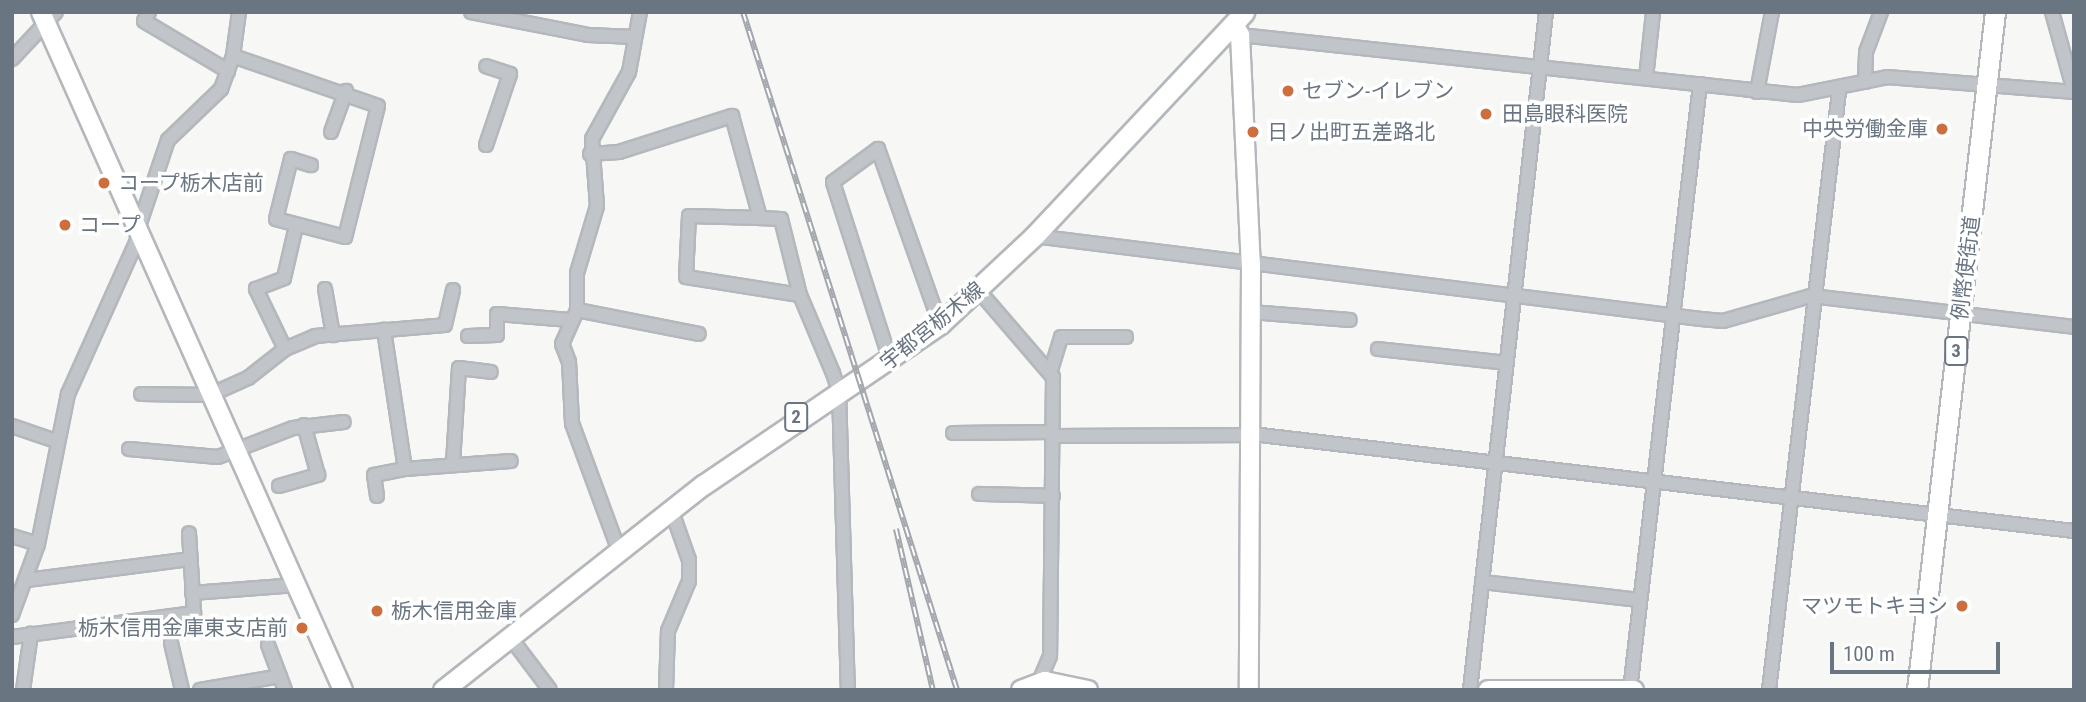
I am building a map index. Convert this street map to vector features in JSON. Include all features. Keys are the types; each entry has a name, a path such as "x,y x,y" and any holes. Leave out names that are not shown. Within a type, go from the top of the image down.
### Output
{"main road":[{"name":"例幣使街道","path":"1917,690 1995,12"},
{"name":"宇都宮栃木線","path":"443,690 671,509 839,391 891,363 940,324 1034,236 1237,21"}],"street":[{"path":"149,12 144,21 228,71"},
{"path":"471,12 588,35 635,37"},
{"path":"619,551 572,423 569,362 562,344 574,315 577,273 597,206 590,154 629,72 640,12"},
{"path":"1471,690 1546,12"},
{"path":"1646,78 1653,12"},
{"path":"1757,92 1772,12"},
{"path":"1865,82 1866,52 1881,12"},
{"path":"1249,690 1251,265 1237,21 1540,65 1757,92 1839,91 1887,77 1987,89 2074,92 2052,12"},
{"path":"12,615 38,544 56,441 106,298 139,232 168,140 214,98 228,71 233,56 239,13"},
{"path":"12,59 47,16 210,395 343,690"},
{"path":"233,56 346,91 378,106 345,237 276,219 291,159 311,164"},
{"path":"486,66 510,74 486,145"},
{"path":"1488,690 1631,690 1700,84"},
{"path":"331,132 346,91"},
{"path":"1769,690 1811,296 1839,91"},
{"path":"590,154 619,152 732,116 760,218"},
{"path":"891,363 833,182 878,149 940,324"},
{"path":"800,295 686,277 689,216 781,219 800,295 839,391 848,690"},
{"path":"285,349 256,289 284,278 296,226"},
{"path":"1034,236 1251,265 1514,293 1723,321 1811,296 1960,309 2074,327"},
{"path":"325,289 332,335"},
{"path":"141,394 210,395 248,378 285,349 332,335 445,325 453,290"},
{"path":"979,290 1051,370"},
{"path":"1251,312 1350,320"},
{"path":"468,336 497,335 497,314 574,315 699,334"},
{"path":"383,330 405,469"},
{"path":"1039,682 1050,656 1054,434 1051,370 1061,337 1126,337"},
{"path":"1378,349 1506,363"},
{"path":"453,463 460,368 491,372"},
{"path":"129,449 236,453 304,425 344,422"},
{"path":"278,486 318,475 304,425"},
{"path":"12,426 56,441"},
{"path":"953,433 1250,434 2074,531"},
{"path":"377,496 374,475 453,463 511,461"},
{"path":"979,494 1053,496"},
{"path":"666,690 668,631 689,581 689,560 671,509"},
{"path":"12,637 194,613 189,533"},
{"path":"12,536 38,544"},
{"path":"27,580 190,559"},
{"path":"1482,582 1640,600"},
{"path":"192,593 296,585"},
{"path":"23,690 31,634"},
{"path":"510,637 550,690"},
{"path":"171,643 181,690"},
{"path":"268,645 285,690"},
{"path":"1050,656 1067,685"},
{"path":"200,690 237,687 280,676"},
{"path":"1021,690 1039,682 1088,690"}],"railway":[{"path":"743,12 957,690"},
{"path":"896,529 933,690"}],"place":[{"name":"セブン-イレブン","path":"1288,91"},
{"name":"田島眼科医院","path":"1486,114"},
{"name":"中央労働金庫","path":"1942,129"},
{"name":"日ノ出町五差路北","path":"1253,132"},
{"name":"コープ栃木店前","path":"104,183"},
{"name":"コープ","path":"65,225"},
{"name":"マツモトキヨシ","path":"1962,606"},
{"name":"栃木信用金庫","path":"377,611"},
{"name":"栃木信用金庫東支店前","path":"302,628"}]}
